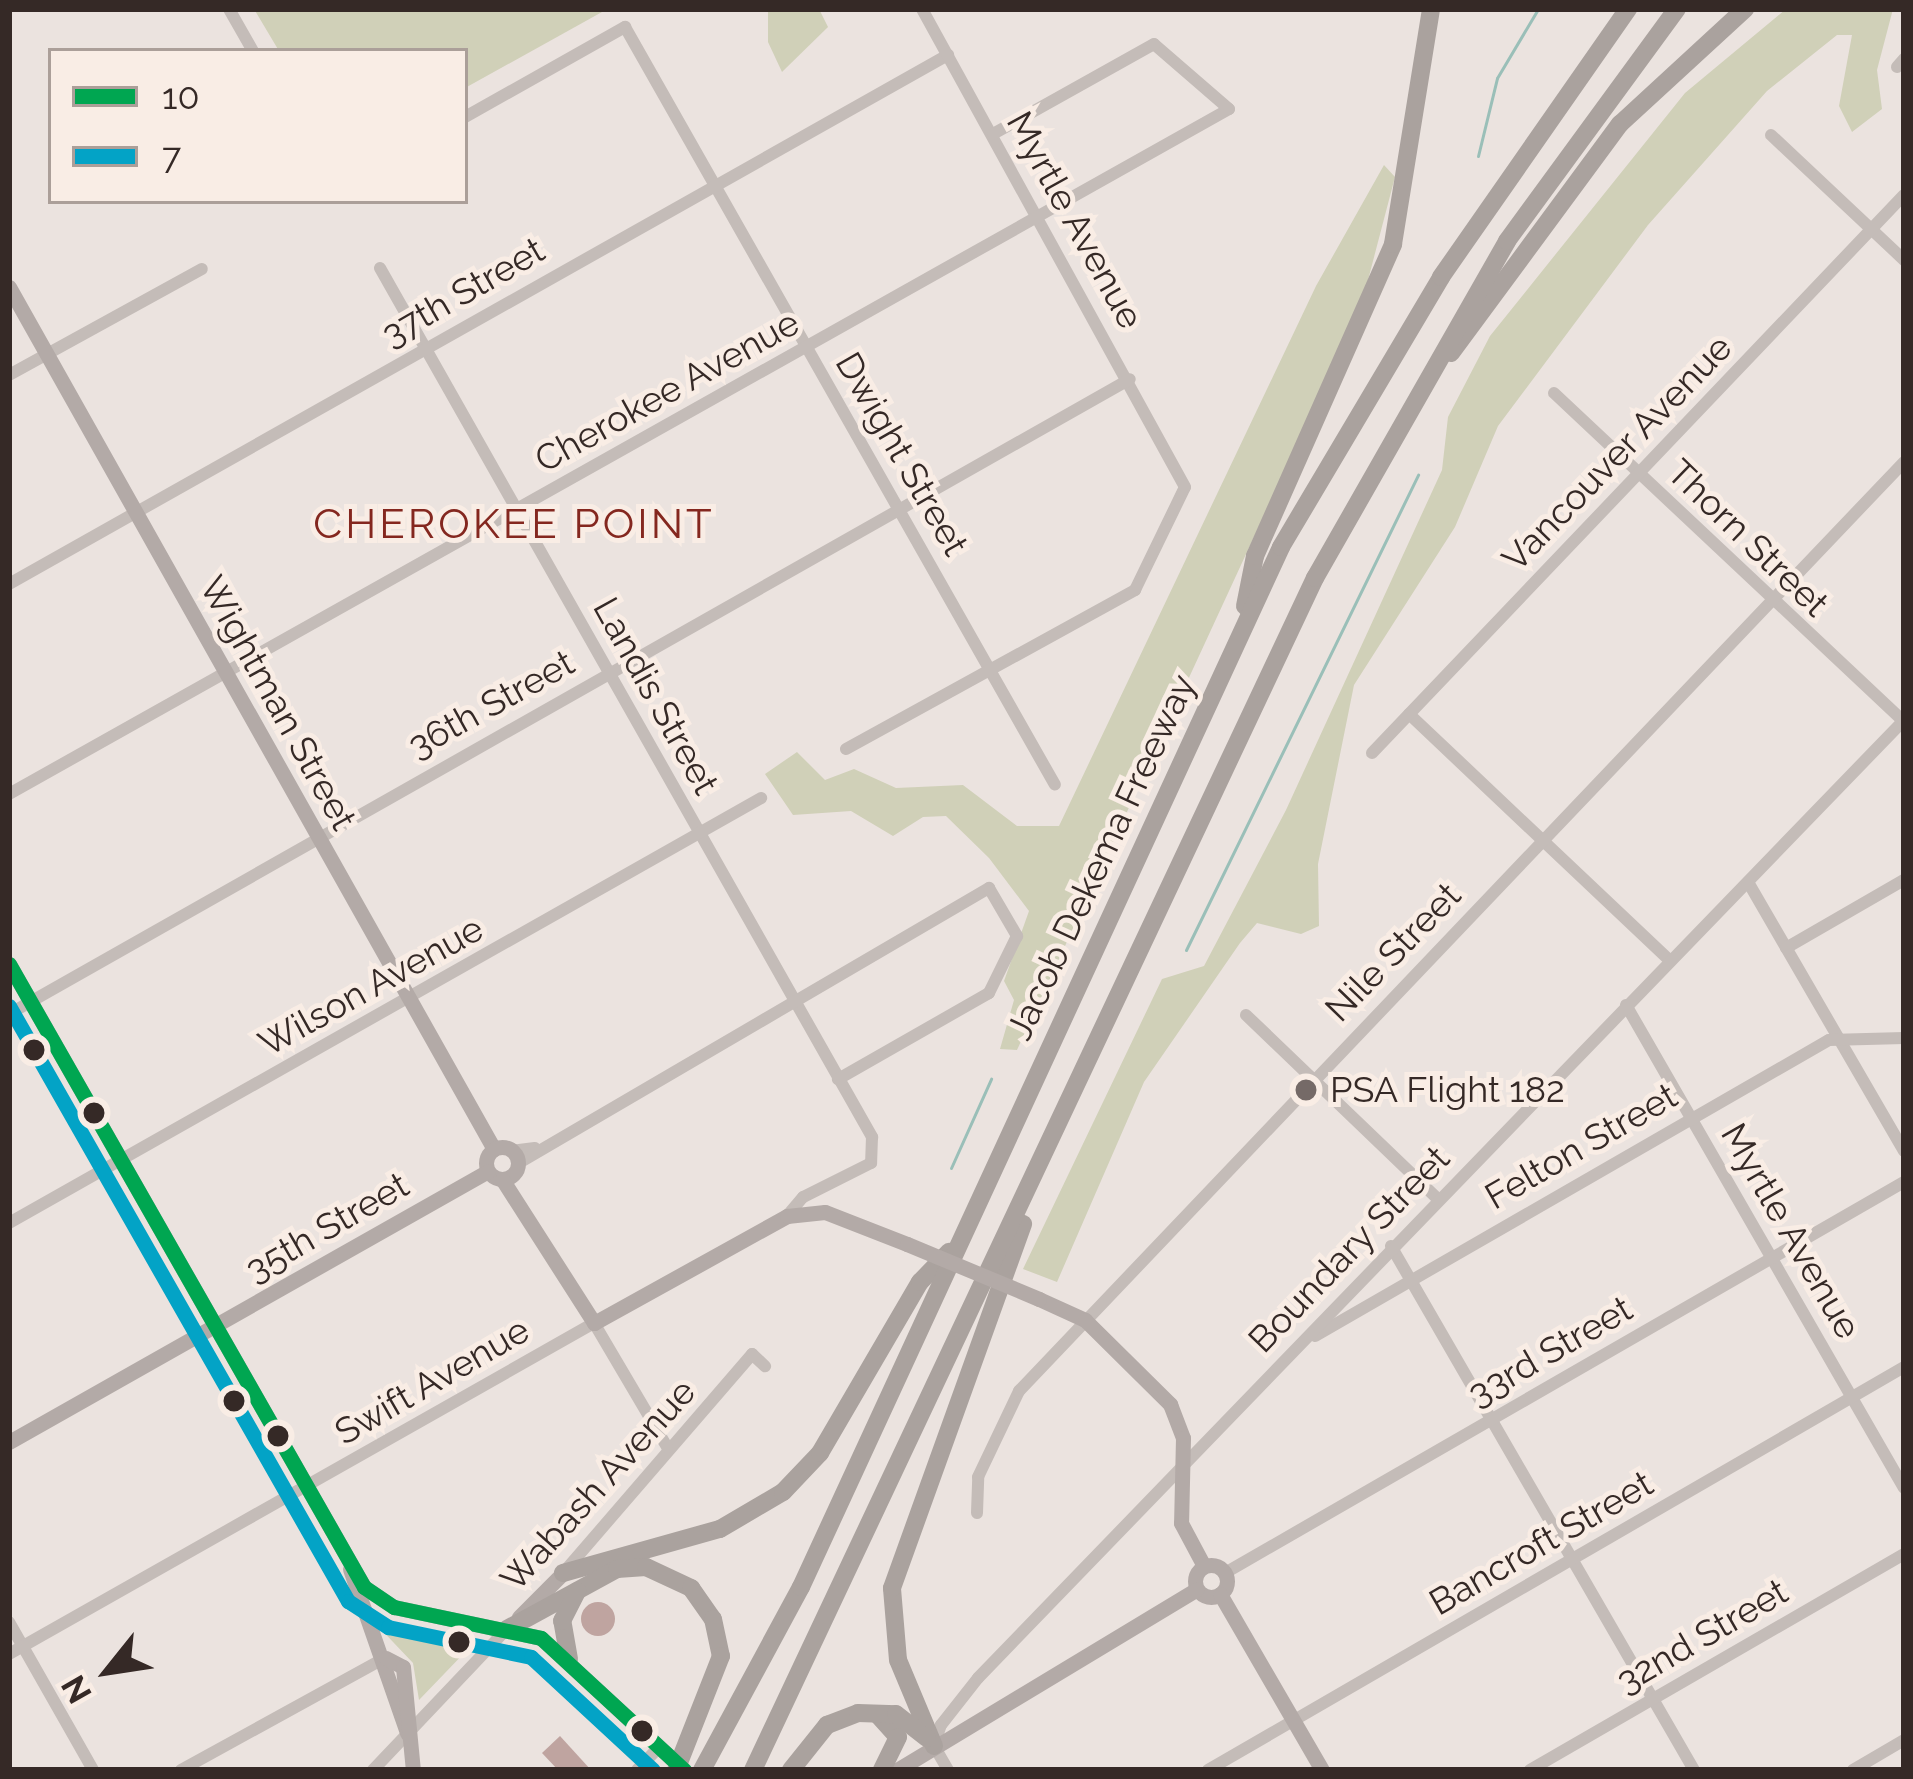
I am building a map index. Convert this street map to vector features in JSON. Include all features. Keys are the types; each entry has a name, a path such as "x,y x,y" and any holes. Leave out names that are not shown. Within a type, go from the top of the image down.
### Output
{"highway":[{"path":"1240,636 1255,556 1394,244 1431,9"},
{"name":"Jacob Dekema Freeway","path":"702,1770 801,1587 1291,530 1441,278 1628,9"},
{"name":"Jacob Dekema Freeway","path":"753,1770 1368,477 1507,241 1676,9"},
{"path":"1368,477 1620,124 1745,9"},
{"path":"934,1746 893,1639 898,1559 1074,1089"},
{"path":"563,1573 720,1529 783,1492 820,1453 920,1282 961,1239"},
{"path":"508,1629 579,1588 646,1568 691,1588 713,1619 718,1676 672,1761"},
{"path":"569,1659 562,1621 579,1588"},
{"path":"791,1770 827,1725 872,1712 896,1714 934,1746"},
{"path":"872,1712 898,1737 882,1770"}],"main road":[{"name":"Wightman Street","path":"9,287 504,1164 519,1199 594,1323"},
{"path":"9,964 350,1568 386,1658 403,1667 413,1770"},
{"name":"35th Street","path":"9,1442 504,1164"},
{"path":"787,1216 825,1212 1085,1320 1170,1404 1180,1470 1181,1523 1204,1566 1225,1573 1220,1594 1322,1770"},
{"name":"Swift Avenue","path":"594,1323 787,1216"},
{"path":"934,1746 1197,1589 1204,1566"},
{"path":"350,1568 394,1607 508,1629 569,1659 672,1761"},
{"name":"Wabash Avenue","path":"508,1629 563,1573"},
{"path":"1197,1589 1220,1594"},
{"name":"Boundary Street","path":"897,1770 934,1746"}],"street":[{"path":"229,9 251,48"},
{"name":"Myrtle Avenue","path":"922,9 1175,459 1185,487 1135,590 990,670"},
{"name":"Dwight Street","path":"468,115 626,27 1055,785"},
{"name":"Cherokee Avenue","path":"9,794 1229,109 1154,44 993,134"},
{"name":"37th Street","path":"9,584 948,55"},
{"path":"1771,135 1904,260"},
{"name":"Vancouver Avenue","path":"1372,753 1904,195"},
{"path":"9,375 202,268"},
{"name":"Landis Street","path":"380,268 876,1154"},
{"name":"36th Street","path":"9,1014 1130,379"},
{"name":"Thorn Street","path":"1554,393 1903,722"},
{"name":"Nile Street","path":"976,1514 978,1477 1019,1391 1312,1078 1904,462"},
{"path":"846,749 990,670"},
{"path":"1409,714 1670,960"},
{"name":"Boundary Street","path":"934,1746 978,1678 1903,722"},
{"name":"Wilson Avenue","path":"9,1223 761,798"},
{"path":"1786,948 1904,880"},
{"path":"1748,882 1904,1151"},
{"name":"35th Street","path":"504,1164 989,888 1017,936 989,993 838,1079"},
{"name":"Myrtle Avenue","path":"1626,1005 1904,1488"},
{"path":"1246,1015 1438,1198"},
{"name":"Felton Street","path":"1298,1346 1690,1118 1839,1040 1904,1038"},
{"name":"Swift Avenue","path":"787,1216 876,1154"},
{"name":"33rd Street","path":"1225,1573 1904,1182"},
{"path":"1391,1246 1694,1770"},
{"name":"Swift Avenue","path":"9,1654 594,1323"},
{"name":"Wightman Street","path":"594,1323 667,1447"},
{"name":"Wabash Avenue","path":"563,1573 662,1468 667,1447 752,1354 765,1366"},
{"name":"Bancroft Street","path":"1208,1770 1904,1367"},
{"name":"32nd Street","path":"1530,1770 1904,1554"},
{"path":"9,1622 93,1770"},
{"name":"Wabash Avenue","path":"373,1770 508,1629"},
{"path":"181,1770 386,1658"},
{"path":"1853,1770 1904,1741"},
{"path":"934,1746 948,1770"},
{"path":"637,1770 672,1761"}],"green space":[{"path":"254,9 602,12 468,86 468,48 277,48"},
{"path":"768,9 819,9 828,27 782,72 768,42"},
{"path":"1786,9 1893,9 1877,70 1882,109 1852,132 1839,106 1852,35 1837,35 1767,91 1648,225 1498,426 1455,527 1354,685 1318,864 1319,926 1301,934 1257,923 1144,1082 1057,1282 1023,1269 1162,979 1204,966 1286,810 1442,470 1448,417 1490,336 1685,93"},
{"path":"1384,165 1395,177 1362,303 1017,1050 1000,1049 1014,1000 1004,981 1029,911 989,858 946,816 923,817 893,836 851,811 793,815 765,774 797,752 825,780 854,769 896,788 963,785 1017,826 1059,826 1316,286"},
{"path":"374,1622 447,1635 470,1647 419,1700 413,1663"}],"building":[{"path":"598,1602 610,1607 615,1619 610,1631 598,1636 586,1631 581,1619 586,1607"},
{"path":"560,1736 591,1770 558,1770 542,1753"}],"waterway":[{"path":"1478,156 1497,78 1538,9"},
{"path":"1186,950 1418,475"},
{"path":"951,1168 991,1079"}],"transit line":[{"name":"10","path":"9,964 364,1587 394,1607 541,1638 684,1770"},
{"name":"7","path":"9,1006 348,1601 388,1627 531,1657 653,1770"}],"place":[{"name":"PSA Flight 182","path":"1306,1090"}],"district":[{"name":"CHEROKEE POINT","path":"514,524"}]}
